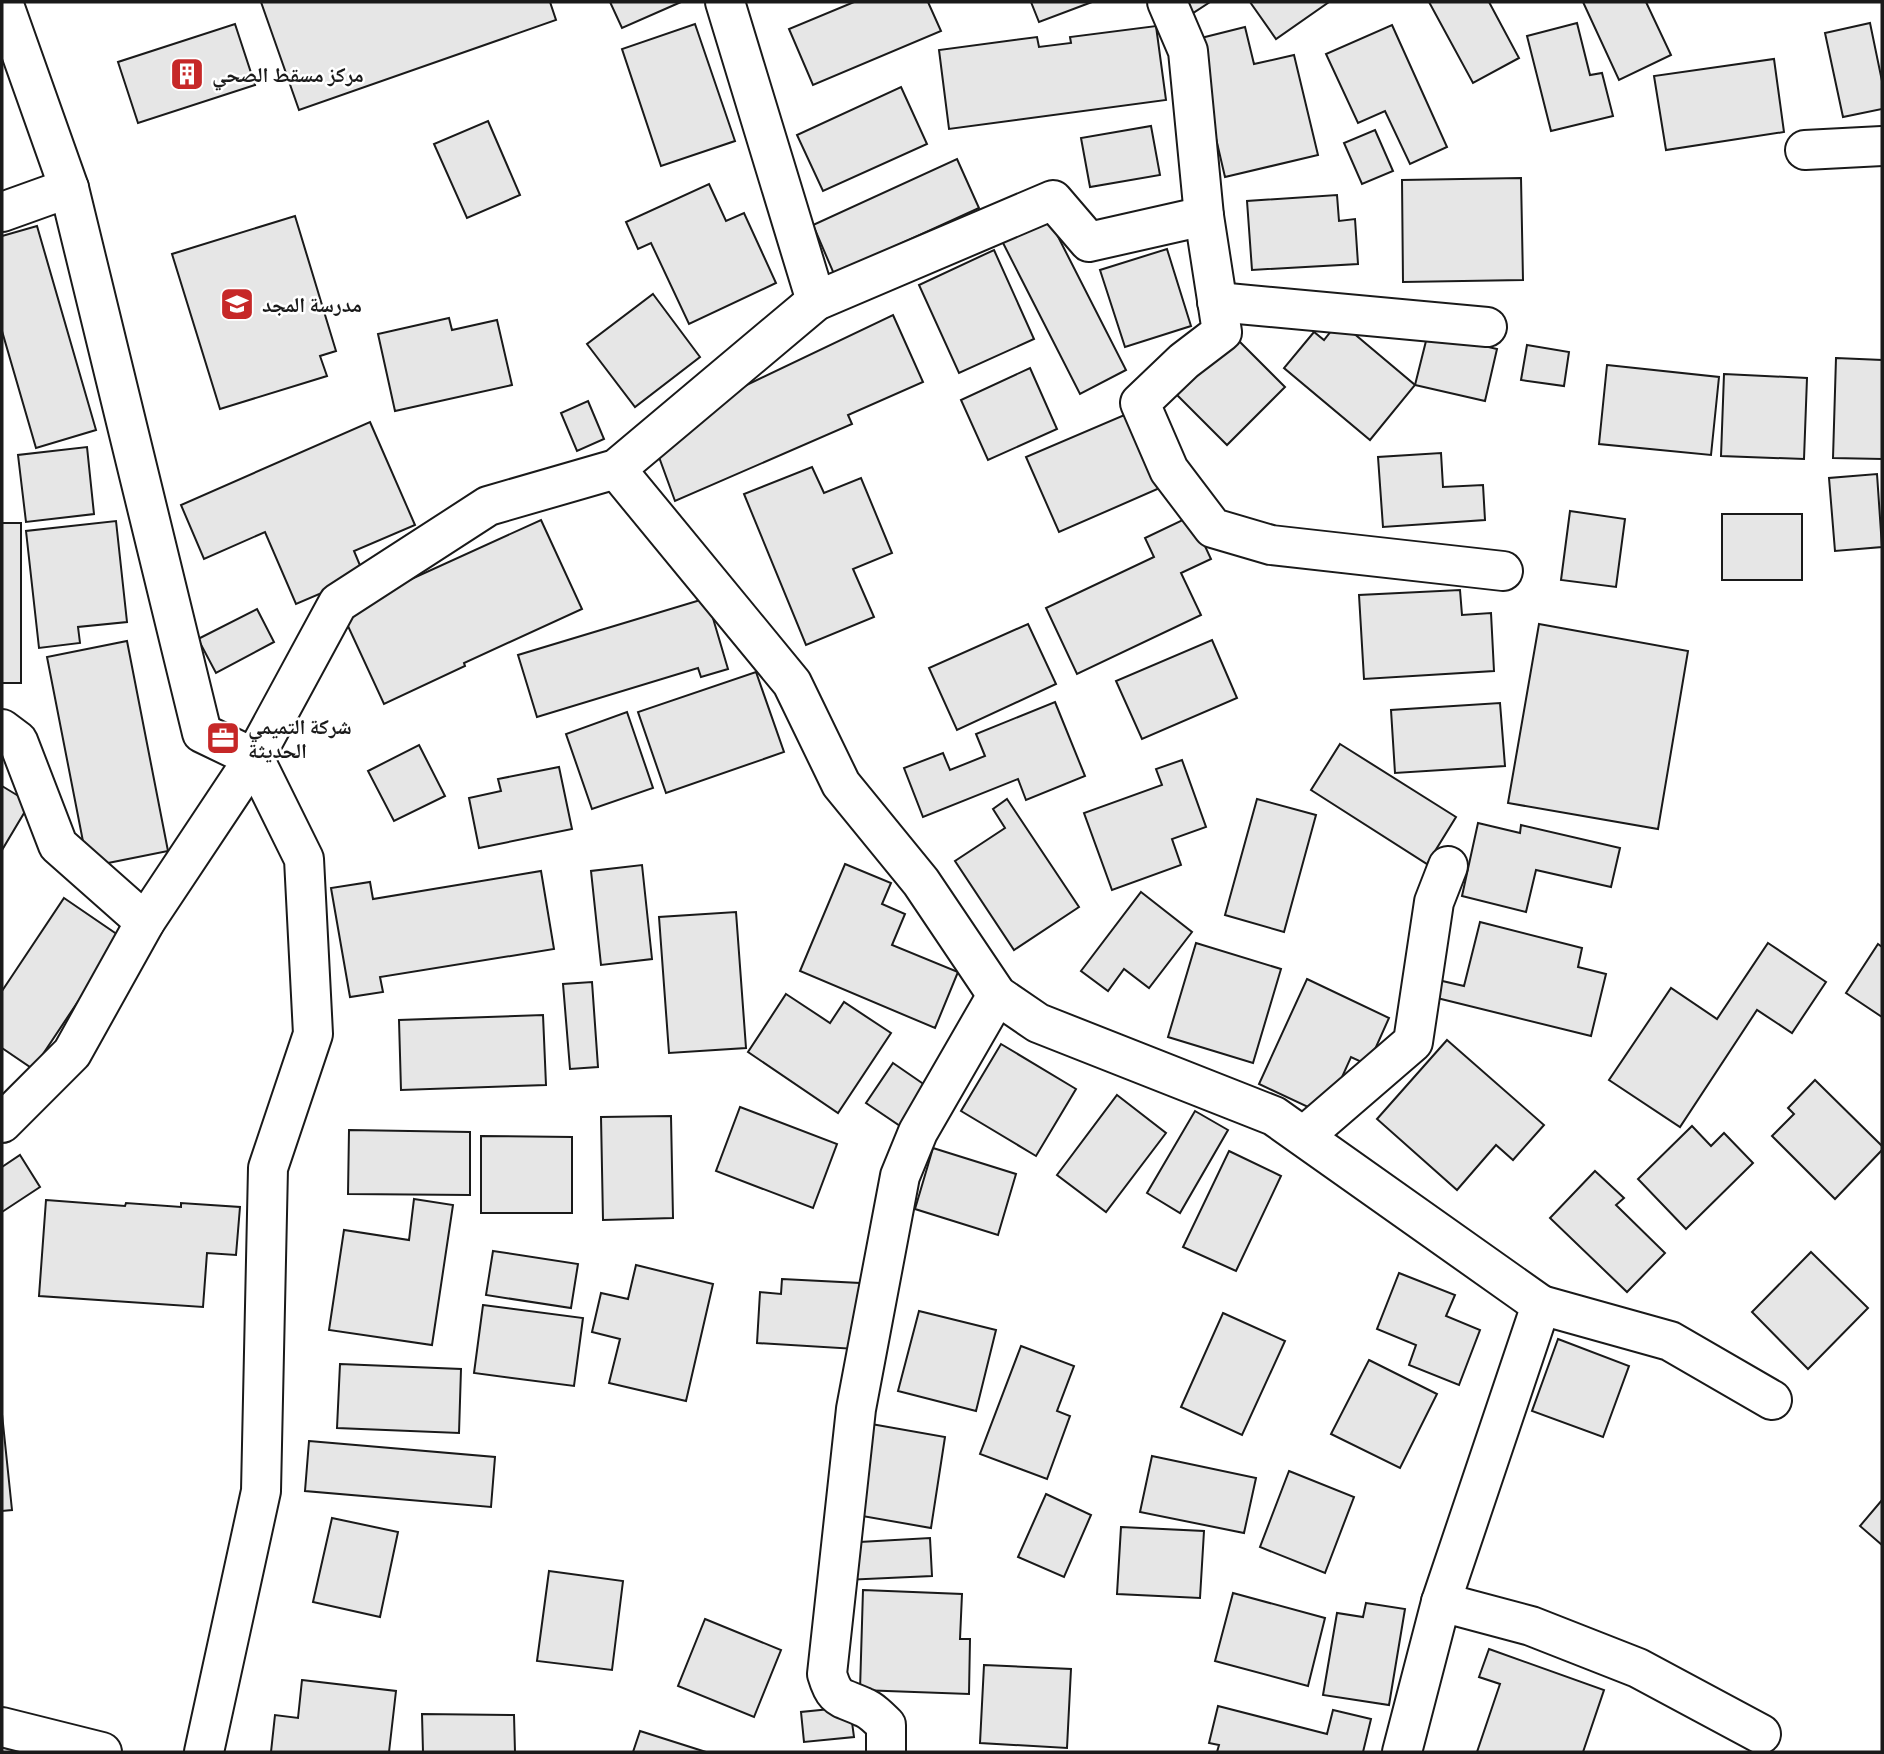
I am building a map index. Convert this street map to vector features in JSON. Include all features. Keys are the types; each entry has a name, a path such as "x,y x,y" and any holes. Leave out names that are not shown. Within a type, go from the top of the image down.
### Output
{"street":[{"path":"3,2 69,188 202,733 254,758 304,859 313,1034 268,1168 261,1491 204,1752"},
{"path":"725,2 816,301"},
{"path":"1167,2 1188,51 1204,216 1222,332 1184,362 1140,404 1169,470 1213,528 1270,545 1503,571"},
{"path":"1805,150 1882,146"},
{"path":"2,212 69,188"},
{"path":"2,1123 72,1053 145,922 254,758 338,603 488,506 616,469 816,301 1053,200 1089,242 1204,216"},
{"path":"1217,302 1487,327"},
{"path":"616,469 792,683 841,784 921,882 997,995 1038,1023 1274,1116 1541,1305 1670,1341 1772,1400"},
{"path":"2,729 19,741 58,845 145,922"},
{"path":"1304,1136 1413,1042 1434,902 1448,866"},
{"path":"886,1752 886,1725 865,1707 839,1699 831,1690 827,1674 856,1409 900,1176 918,1132 997,995"},
{"path":"1402,1752 1441,1602 1541,1305"},
{"path":"1441,1602 1531,1626 1638,1668 1761,1734"},
{"path":"2,1727 102,1752"}],"building":[{"path":"261,2 550,2 556,20 299,110"},
{"path":"610,2 681,2 622,28"},
{"path":"854,2 928,2 941,31 813,85 789,29"},
{"path":"1031,2 1092,2 1039,22"},
{"path":"1182,2 1210,2 1190,15"},
{"path":"1250,2 1329,2 1276,39"},
{"path":"1429,2 1489,2 1519,58 1473,83"},
{"path":"1583,2 1646,2 1671,55 1619,80"},
{"path":"1577,23 1590,75 1602,73 1613,116 1551,131 1527,36"},
{"path":"1870,23 1882,81 1882,109 1843,117 1825,33"},
{"name":"مركز مسقط الصحي","path":"235,24 255,85 138,123 118,62"},
{"path":"695,24 735,141 661,166 622,49"},
{"path":"1392,25 1447,147 1410,164 1385,111 1358,123 1326,54"},
{"path":"1156,26 1166,100 949,129 939,50 1037,37 1039,47 1071,43 1070,37"},
{"path":"1245,27 1254,64 1294,55 1318,155 1225,177 1193,40"},
{"path":"1774,59 1784,132 1666,150 1654,76"},
{"path":"901,87 927,144 823,191 797,135"},
{"path":"488,121 520,195 467,218 434,144"},
{"path":"1151,126 1160,175 1090,187 1081,138"},
{"path":"1375,130 1393,171 1362,184 1344,143"},
{"path":"957,159 979,208 834,274 813,225"},
{"path":"1521,178 1523,280 1403,282 1402,180"},
{"path":"709,184 726,221 744,213 776,283 689,324 651,243 638,249 626,222"},
{"path":"1337,195 1339,221 1355,219 1358,264 1252,270 1247,201"},
{"path":"1047,215 1126,370 1080,394 1001,239"},
{"path":"295,216 336,351 320,356 327,376 220,409 172,254"},
{"path":"37,226 96,430 36,448 2,331 2,236"},
{"path":"1167,249 1191,326 1125,347 1100,270"},
{"path":"994,250 1034,339 959,373 919,285"},
{"path":"653,294 700,357 635,407 587,344"},
{"path":"893,315 923,382 848,415 852,424 675,501 659,457 734,391"},
{"path":"449,318 452,330 497,320 512,385 395,411 378,334"},
{"path":"1339,321 1415,385 1370,440 1284,368 1314,332 1324,340"},
{"path":"1428,333 1497,349 1485,401 1415,385"},
{"path":"1234,336 1285,387 1227,445 1177,395"},
{"path":"1527,345 1569,352 1564,386 1521,380"},
{"path":"1836,358 1882,360 1882,459 1833,458"},
{"path":"1607,365 1719,377 1711,455 1599,444"},
{"path":"1030,368 1057,429 988,460 961,400"},
{"path":"1724,374 1807,378 1804,459 1721,456"},
{"path":"588,401 604,439 577,451 561,413"},
{"path":"1129,413 1162,487 1059,532 1026,457"},
{"path":"370,422 415,525 354,551 364,575 296,604 265,532 204,559 181,505"},
{"path":"87,447 94,514 26,522 18,455"},
{"path":"1441,453 1443,487 1483,485 1485,520 1383,527 1378,457"},
{"path":"812,467 824,493 861,478 892,553 853,569 874,617 806,645 744,494"},
{"path":"1877,474 1882,547 1835,551 1829,478"},
{"path":"1570,511 1625,519 1616,587 1561,580"},
{"path":"1722,514 1802,514 1802,580 1722,580"},
{"path":"1191,516 1211,559 1181,573 1201,615 1077,674 1046,608 1154,557 1145,538"},
{"path":"541,520 582,609 464,663 465,666 384,704 341,611"},
{"path":"116,521 127,622 78,627 80,643 39,648 26,531"},
{"path":"2,523 21,523 21,683 2,683"},
{"path":"1460,590 1462,615 1491,613 1494,671 1364,679 1359,595"},
{"path":"707,598 728,669 701,677 698,668 537,717 518,655"},
{"path":"257,609 274,642 216,673 198,639"},
{"path":"1028,624 1056,684 957,730 929,668"},
{"path":"1539,624 1688,651 1658,829 1508,803"},
{"path":"1212,640 1237,698 1142,739 1116,681"},
{"path":"127,641 168,851 88,867 47,657"},
{"path":"756,672 784,752 666,793 638,712"},
{"path":"1055,702 1085,776 1026,800 1018,779 923,817 904,768 943,753 950,770 985,756 976,734"},
{"path":"1500,703 1505,766 1395,773 1391,710"},
{"path":"627,712 653,788 592,809 566,734"},
{"path":"1340,744 1456,817 1427,864 1311,790"},
{"path":"419,745 445,796 394,821 368,771"},
{"path":"1182,760 1206,827 1172,839 1181,865 1112,890 1084,813 1162,785 1156,769"},
{"path":"559,767 572,829 479,848 469,798 501,791 498,779"},
{"path":"2,786 30,803 2,850"},
{"path":"1007,799 1079,907 1014,950 955,861 1005,828 993,809"},
{"path":"1257,799 1316,815 1284,932 1225,915"},
{"path":"1478,823 1520,833 1521,825 1620,848 1611,887 1536,870 1526,912 1462,896"},
{"path":"845,864 891,883 882,904 905,914 892,945 958,972 935,1028 800,971"},
{"path":"642,865 652,959 601,965 591,871"},
{"path":"541,871 554,949 380,977 383,992 350,997 331,888 370,882 373,899"},
{"path":"1141,892 1192,932 1149,988 1124,969 1108,991 1081,971"},
{"path":"64,898 121,937 33,1069 2,1048 2,991"},
{"path":"736,912 746,1048 669,1053 659,917"},
{"path":"1480,922 1582,948 1578,967 1606,974 1591,1036 1433,997 1438,980 1464,986"},
{"path":"1196,943 1281,969 1253,1063 1168,1037"},
{"path":"1768,943 1826,982 1792,1033 1757,1010 1680,1127 1609,1080 1671,988 1717,1019"},
{"path":"1878,944 1882,947 1882,1017 1846,993"},
{"path":"1307,979 1389,1018 1368,1065 1351,1057 1325,1115 1259,1084"},
{"path":"592,982 598,1067 570,1069 563,984"},
{"path":"786,994 830,1023 844,1002 891,1033 838,1113 748,1052"},
{"path":"543,1015 546,1085 401,1090 399,1020"},
{"path":"1447,1040 1544,1125 1513,1160 1496,1145 1457,1190 1377,1119"},
{"path":"1001,1044 1076,1089 1036,1156 961,1111"},
{"path":"893,1063 938,1094 912,1134 866,1103"},
{"path":"1815,1080 1882,1146 1882,1150 1835,1199 1772,1136 1794,1114 1788,1108"},
{"path":"1117,1095 1166,1133 1106,1212 1057,1175"},
{"path":"740,1107 837,1144 813,1208 716,1171"},
{"path":"1195,1111 1228,1130 1180,1213 1147,1193"},
{"path":"671,1116 673,1218 603,1220 601,1117"},
{"path":"1692,1126 1711,1146 1724,1133 1753,1163 1686,1229 1638,1179"},
{"path":"349,1130 470,1132 470,1195 348,1194"},
{"path":"481,1136 572,1137 572,1213 481,1213"},
{"path":"933,1148 1016,1174 998,1235 915,1209"},
{"path":"1229,1151 1281,1176 1236,1271 1183,1247"},
{"path":"20,1155 40,1187 2,1212 2,1167"},
{"path":"1595,1171 1624,1198 1616,1205 1665,1253 1627,1292 1550,1218"},
{"path":"414,1199 453,1205 432,1345 329,1330 344,1230 409,1240"},
{"path":"46,1200 125,1206 126,1203 181,1207 181,1203 240,1207 236,1255 207,1253 203,1307 39,1296"},
{"path":"493,1251 578,1264 571,1308 486,1295"},
{"path":"1811,1252 1868,1308 1808,1369 1752,1312"},
{"path":"636,1265 713,1284 686,1401 609,1383 620,1339 592,1332 601,1293 628,1299"},
{"path":"1399,1273 1455,1295 1446,1316 1480,1330 1459,1385 1409,1365 1416,1345 1377,1329"},
{"path":"782,1279 860,1283 856,1349 757,1343 760,1292 781,1294"},
{"path":"483,1305 583,1318 574,1386 474,1373"},
{"path":"919,1311 996,1330 976,1411 898,1391"},
{"path":"1223,1313 1285,1341 1242,1435 1181,1407"},
{"path":"1558,1339 1629,1366 1603,1437 1532,1411"},
{"path":"1021,1346 1074,1366 1057,1411 1070,1416 1047,1479 980,1454"},
{"path":"1369,1360 1437,1394 1400,1468 1331,1434"},
{"path":"340,1364 461,1369 459,1433 337,1428"},
{"path":"2,1414 12,1510 2,1511"},
{"path":"860,1422 945,1437 931,1528 845,1513"},
{"path":"309,1441 495,1457 491,1507 305,1491"},
{"path":"1152,1456 1256,1478 1244,1533 1140,1512"},
{"path":"1289,1471 1354,1497 1325,1573 1260,1547"},
{"path":"1046,1494 1091,1515 1064,1577 1018,1557"},
{"path":"1882,1500 1882,1545 1860,1526"},
{"path":"332,1518 398,1532 380,1617 313,1602"},
{"path":"1121,1527 1204,1531 1200,1598 1117,1594"},
{"path":"930,1538 932,1576 844,1580 842,1543"},
{"path":"549,1571 623,1581 612,1670 537,1661"},
{"path":"863,1590 962,1594 960,1639 970,1639 969,1694 860,1690"},
{"path":"1233,1593 1325,1618 1308,1686 1215,1661"},
{"path":"1366,1603 1405,1609 1389,1705 1323,1695 1337,1613 1363,1617"},
{"path":"705,1619 781,1650 754,1717 678,1686"},
{"path":"1489,1649 1604,1690 1583,1752 1477,1752 1500,1684 1479,1677"},
{"path":"984,1665 1071,1669 1067,1748 980,1743"},
{"path":"302,1680 396,1691 389,1752 271,1752 275,1715 298,1718"},
{"path":"1218,1706 1327,1734 1333,1710 1371,1719 1363,1752 1217,1752 1219,1745 1209,1743"},
{"path":"850,1707 854,1737 804,1742 801,1712"},
{"path":"422,1714 514,1715 515,1752 423,1752"},
{"path":"640,1731 706,1752 633,1752"}],"place":[{"name":"مركز مسقط الصحي","path":"187,74"},
{"name":"مدرسة المجد","path":"237,304"},
{"name":"شركة التميمي الحديثة","path":"223,738"}]}
